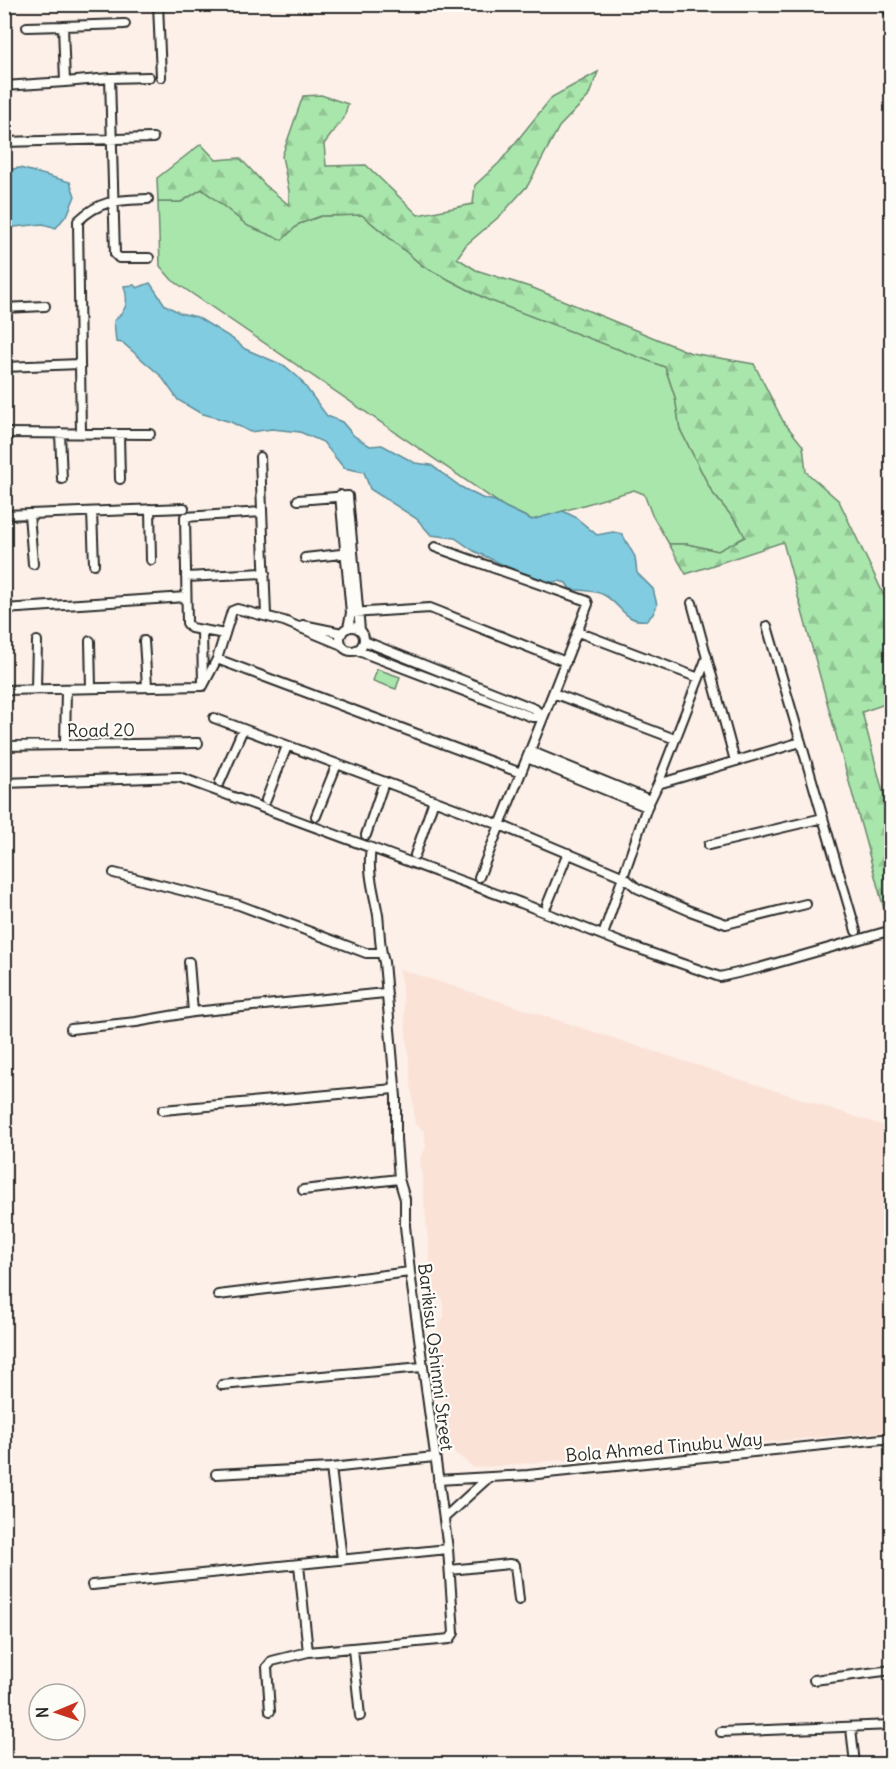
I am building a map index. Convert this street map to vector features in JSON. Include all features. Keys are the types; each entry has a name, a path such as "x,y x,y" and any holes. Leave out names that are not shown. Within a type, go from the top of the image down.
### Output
{"street":[{"path":"158,4 161,77"},
{"path":"27,27 125,24"},
{"path":"63,26 65,82"},
{"path":"4,86 148,77"},
{"path":"110,78 115,254 119,258 148,258"},
{"path":"4,142 153,138"},
{"path":"81,433 78,220 88,212 113,200 148,199"},
{"path":"4,308 45,306"},
{"path":"4,367 80,364"},
{"path":"4,433 150,434"},
{"path":"60,433 62,479"},
{"path":"118,434 120,479"},
{"path":"260,457 266,615"},
{"path":"298,500 344,496 355,613 364,641 535,709 543,717"},
{"path":"4,515 184,508"},
{"path":"150,509 151,560"},
{"path":"92,512 93,564"},
{"path":"225,634 188,627 185,518 262,512"},
{"path":"29,514 33,564"},
{"path":"435,547 584,599 588,604 479,877"},
{"path":"305,558 350,553"},
{"path":"186,577 264,573"},
{"path":"4,609 186,597"},
{"path":"692,603 735,761"},
{"path":"355,613 430,608 566,662"},
{"path":"203,686 217,659 234,609 284,621 342,645 348,650 356,650 532,717 543,717"},
{"path":"342,645 345,631 355,613"},
{"path":"284,621 345,631 360,630"},
{"path":"767,626 856,931"},
{"path":"202,630 203,686"},
{"path":"578,632 699,678"},
{"path":"90,640 91,688"},
{"path":"36,689 37,641"},
{"path":"144,641 147,686"},
{"path":"356,650 364,641"},
{"path":"603,935 649,803 707,657"},
{"path":"217,659 521,773"},
{"path":"4,690 203,686"},
{"path":"65,745 66,688"},
{"path":"553,693 675,739"},
{"path":"214,718 500,825 624,877 638,888 690,912 726,924 806,904"},
{"path":"220,782 243,729"},
{"path":"658,784 801,742"},
{"name":"Road 20","path":"4,746 198,743"},
{"path":"266,800 287,746"},
{"path":"528,755 649,803"},
{"path":"316,816 337,764"},
{"path":"4,783 179,777 720,977 891,930"},
{"path":"366,835 384,782"},
{"path":"415,855 434,800"},
{"path":"709,845 823,818"},
{"name":"Barikisu Oshinmi Street","path":"270,1711 267,1667 269,1662 308,1652 450,1639 453,1636 448,1549 410,1272 405,1226 405,1199 399,1179 384,962 371,885 371,848"},
{"path":"547,905 567,853"},
{"path":"114,873 239,905 366,953 381,954"},
{"path":"189,962 193,1012"},
{"path":"71,1029 136,1022 193,1012 386,993"},
{"path":"163,1110 394,1089"},
{"path":"303,1190 399,1179"},
{"path":"218,1295 410,1272"},
{"path":"222,1385 422,1367"},
{"name":"Bola Ahmed Tinubu Way","path":"438,1480 488,1478 891,1438"},
{"path":"216,1474 331,1468 434,1457"},
{"path":"331,1468 342,1559"},
{"path":"444,1518 488,1478"},
{"path":"92,1585 448,1549"},
{"path":"299,1565 308,1652"},
{"path":"450,1570 515,1565 519,1600"},
{"path":"353,1649 360,1716"},
{"path":"814,1680 891,1670"},
{"path":"721,1732 891,1725"},
{"path":"851,1728 855,1764"}],"shaded area":[{"path":"400,969 891,1128 891,1431 474,1468 449,1448 437,1327 444,1317 442,1298 433,1291 420,1158 426,1148 424,1131 415,1124"}],"green space":[{"path":"598,72 588,97 559,127 528,185 501,215 466,245 457,258 476,270 533,288 691,353 754,364 783,421 803,446 806,472 839,501 891,610 891,702 862,712 891,823 892,925 889,927 783,542 686,574 669,544 687,544 718,551 745,537 739,525 712,492 680,429 675,397 665,367 486,299 423,266 362,215 321,216 299,224 282,240 248,226 202,189 181,202 158,202 157,178 201,144 216,160 240,158 266,186 289,205 289,191 282,156 303,96 321,95 348,104 344,118 324,144 326,166 366,165 418,215 473,204 475,185 499,163 552,97"},
{"path":"201,189 221,203 299,224 321,216 362,215 423,266 486,299 665,367 675,397 680,429 712,492 739,525 746,538 718,551 687,544 669,544 652,515 644,494 634,490 533,520 505,507 172,280 160,266 158,202 181,202"},
{"path":"377,669 400,677 396,689 373,681"}],"water":[{"path":"20,168 70,182 75,196 68,213 56,228 43,224 5,228 5,170"},
{"path":"150,283 165,305 180,313 197,317 245,349 285,366 299,378 327,416 342,422 354,436 370,446 382,445 415,463 431,465 461,487 532,520 563,511 575,517 597,535 613,532 622,534 635,557 637,573 653,589 657,605 653,614 647,620 633,619 600,593 570,589 566,583 559,581 544,584 474,551 455,538 431,535 417,519 370,489 364,472 344,468 323,442 300,432 272,429 250,432 231,422 200,413 178,400 161,376 123,343 116,342 114,321 126,305 124,286 134,285 137,288"}]}
